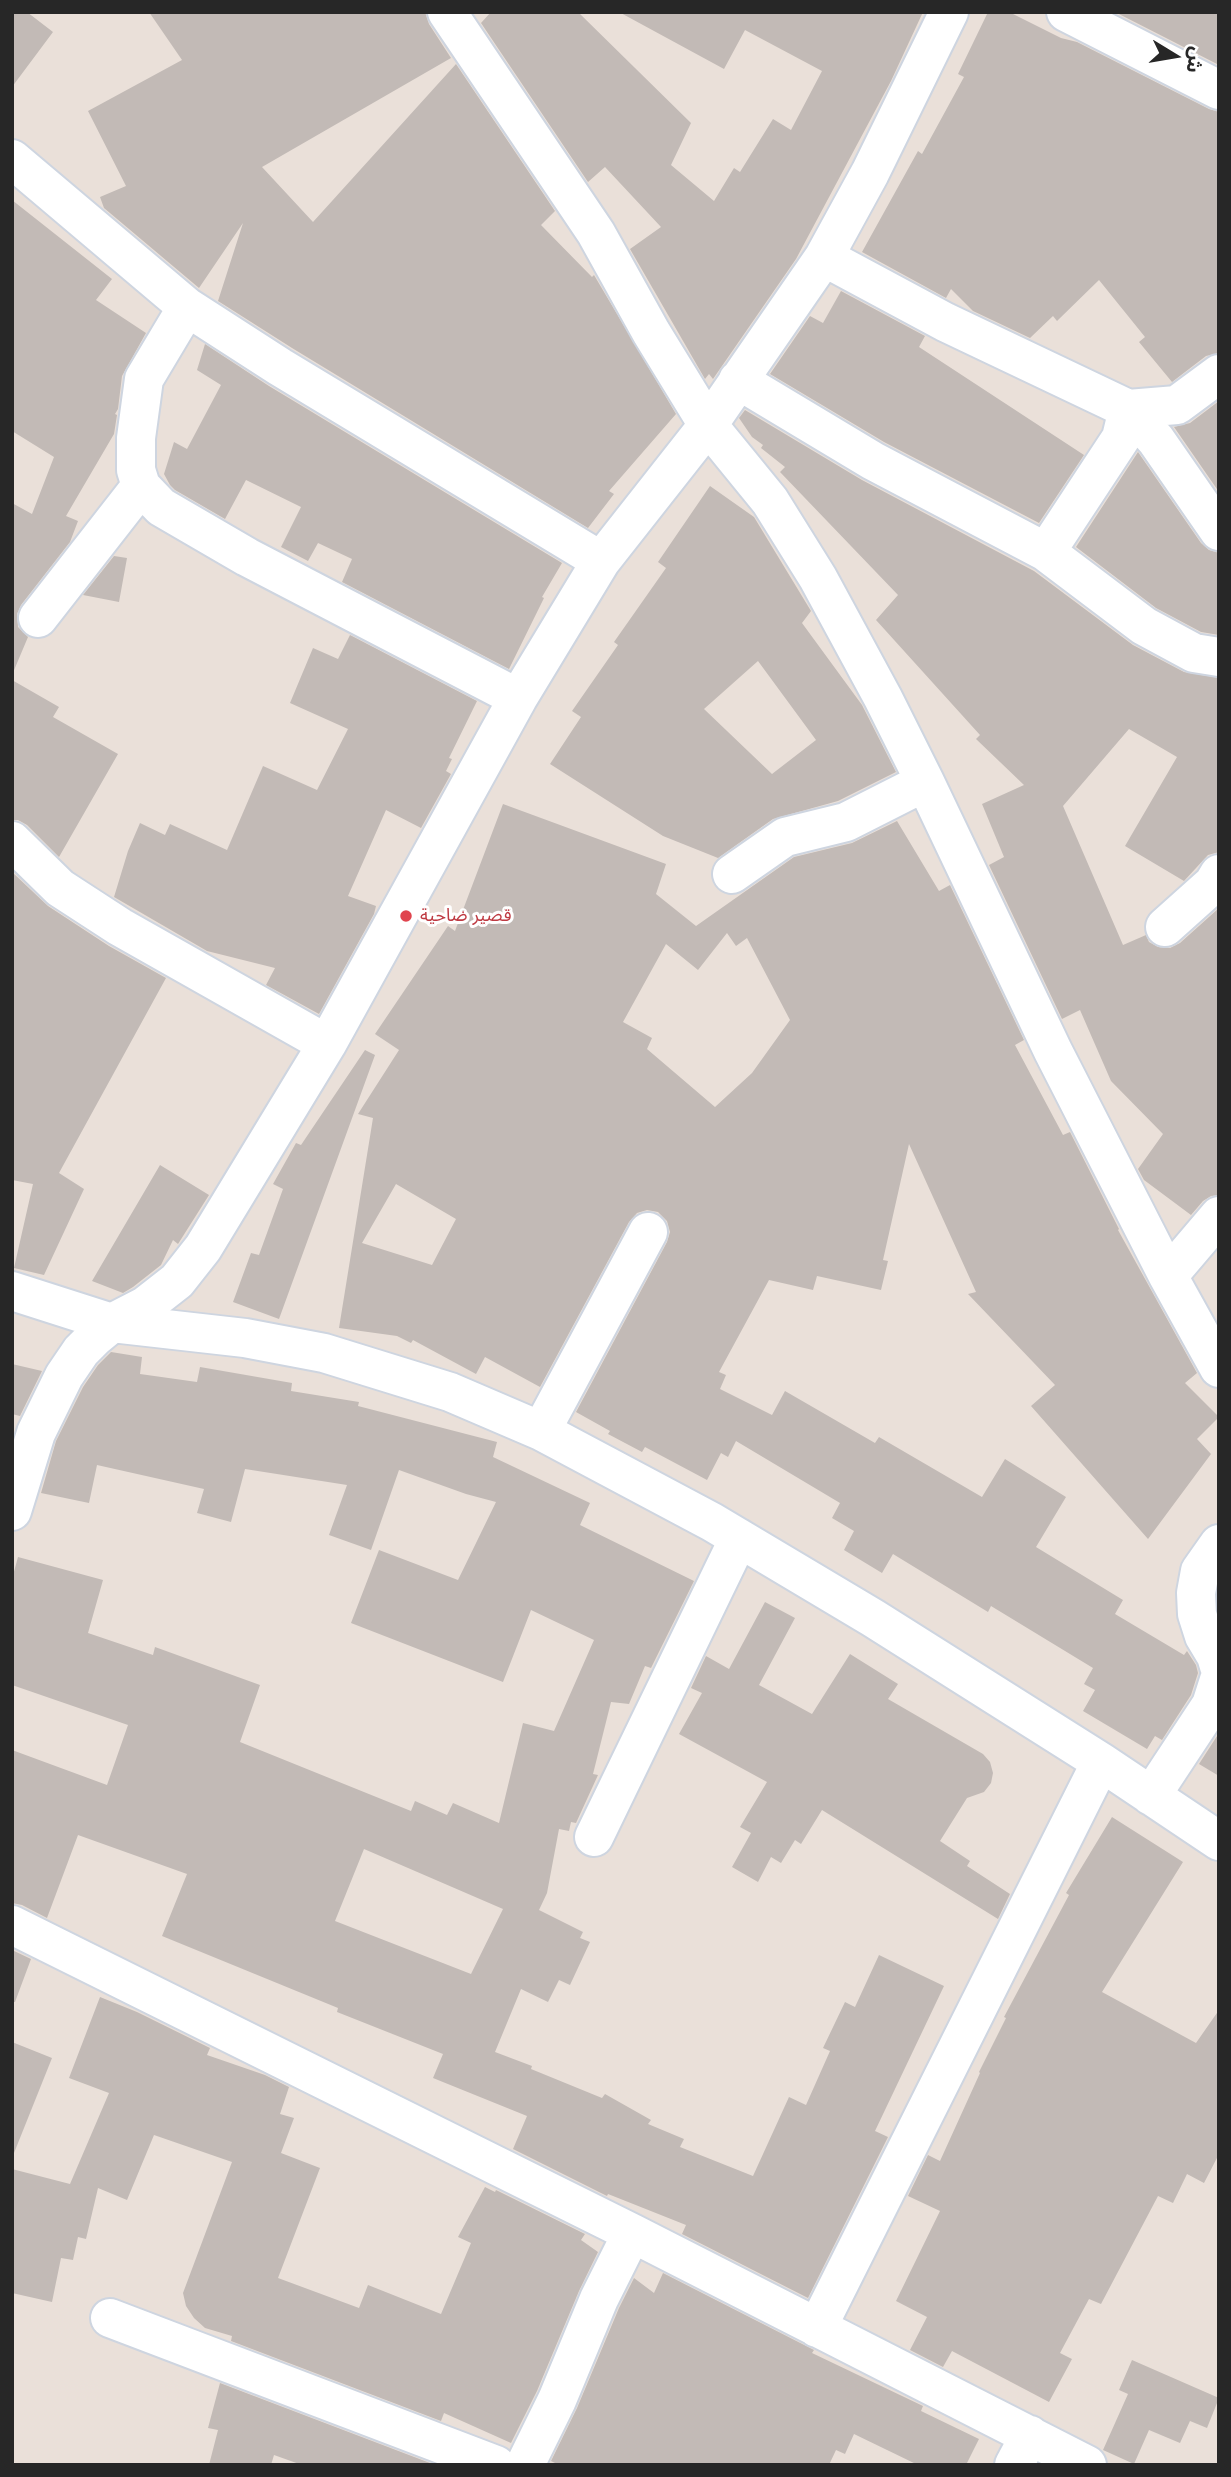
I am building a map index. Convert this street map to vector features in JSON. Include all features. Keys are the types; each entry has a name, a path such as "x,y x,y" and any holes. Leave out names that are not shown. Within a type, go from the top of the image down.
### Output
{"street":[{"path":"447,12 596,233 651,332 708,425 769,501 818,578 925,782 1053,1051 1168,1276 1219,1368"},
{"path":"12,1511 37,1433 64,1376 82,1351 112,1324 145,1306 177,1281 203,1248 327,1044 518,698 601,561 708,425 824,257 876,161 949,12"},
{"path":"1066,12 1219,90"},
{"path":"12,159 187,307 280,367 601,561"},
{"path":"824,257 946,322 1128,409 1156,440 1219,531"},
{"path":"187,307 144,379 136,438 136,470 141,486 161,507 247,556 518,698"},
{"path":"1128,409 1177,405 1219,374"},
{"path":"738,380 873,461 1046,552 1144,626 1194,653 1219,657"},
{"path":"1046,552 1121,438 1128,409"},
{"path":"38,618 141,486"},
{"path":"732,874 785,837 846,822 925,782"},
{"path":"12,841 60,888 120,926 327,1044"},
{"path":"1166,927 1213,884 1219,874"},
{"path":"1168,1276 1219,1216"},
{"path":"541,1431 648,1232"},
{"path":"12,1291 112,1324 245,1338 324,1353 450,1392 541,1431 739,1538 873,1618 1101,1762 1219,1841"},
{"path":"594,1837 739,1538"},
{"path":"1219,1544 1200,1571 1196,1594 1197,1614 1204,1636 1219,1666"},
{"path":"1151,1796 1211,1705 1219,1680"},
{"path":"817,2328 1101,1762"},
{"path":"12,1925 632,2233 817,2328 1022,2450 1087,2465"},
{"path":"525,2465 632,2233"},
{"path":"110,2318 496,2465"}],"building":[{"path":"12,12 27,12 53,32 12,87"},
{"path":"149,12 425,12 429,24 451,58 262,167 313,222 456,64 555,211 541,225 592,277 594,275 676,414 609,491 614,494 588,528 218,301 243,223 199,288 104,208 100,197 126,186 88,111 182,60"},
{"path":"491,12 578,12 691,123 671,165 714,201 734,168 740,172 773,119 791,130 822,71 745,30 724,69 619,12 923,12 891,81 796,259 713,379 709,374 705,379 630,249 661,227 605,167 588,182 481,23"},
{"path":"988,12 1009,12 1061,38 1077,42 1219,112 1219,353 1206,356 1172,382 1139,342 1145,337 1099,280 1057,321 1053,316 1030,338 973,311 951,289 946,298 862,252 918,151 922,154 964,77 958,74"},
{"path":"1115,12 1219,12 1219,65"},
{"path":"12,200 112,279 96,300 146,333 122,376 114,434 66,516 78,521 70,542 21,605 17,614 18,627 28,637 12,675 12,503 32,514 54,457 12,431"},
{"path":"841,291 925,336 919,347 1084,455 1039,523 884,442 770,374 810,316 823,323"},
{"path":"205,344 269,386 562,563 542,597 544,598 509,669 342,582 352,559 318,543 308,561 281,547 301,507 246,480 225,519 170,485 164,474 174,442 187,449 221,385 197,370"},
{"path":"1219,401 1219,492 1174,427 1190,423"},
{"path":"745,410 862,480 1034,571 1133,645 1184,672 1219,678 1219,852 1208,855 1184,881 1125,846 1177,757 1129,729 1063,806 1123,945 1146,935 1149,942 1158,947 1170,948 1180,943 1219,908 1219,1195 1203,1201 1191,1215 1144,1180 1138,1169 1163,1134 1111,1081 1080,1010 1062,1019 989,865 1004,857 982,804 1024,785 976,739 980,735 876,620 898,595 780,472 785,467 761,448 763,445 752,437 739,418"},
{"path":"1138,452 1201,543 1209,550 1219,553 1219,635 1201,632 1156,608 1076,547"},
{"path":"710,486 754,517 811,611 802,623 862,705 896,772 838,801 773,819 718,858 663,836 550,764 581,717 572,711 618,645 614,642 666,568 658,562","holes":["758,661 816,740 772,774 704,709"]},
{"path":"114,556 127,558 119,602 83,595"},
{"path":"350,635 477,701 449,758 452,759 446,771 451,774 421,828 386,810 348,896 376,906 374,914 319,1014 266,985 275,968 207,951 114,897 140,823 165,835 170,824 227,850 263,766 317,790 348,729 290,703 313,648 338,659"},
{"path":"12,680 59,707 53,717 118,754 59,857 27,825 12,820"},
{"path":"503,804 666,864 656,894 696,926 794,857 852,843 897,821 939,891 950,885 1024,1040 1015,1045 1063,1135 1070,1132 1118,1230 1197,1373 1185,1383 1219,1417 1197,1439 1211,1454 1148,1539 1031,1406 1055,1385 968,1294 976,1292 909,1144 883,1260 888,1261 881,1290 817,1276 813,1290 769,1280 719,1372 726,1375 720,1389 772,1415 785,1391 875,1443 879,1437 982,1497 1005,1459 1066,1497 1036,1547 1123,1600 1115,1614 1184,1655 1187,1651 1196,1665 1198,1673 1191,1695 1162,1740 1155,1736 1147,1749 1083,1711 1095,1690 1084,1684 1093,1668 991,1606 988,1612 893,1554 882,1573 844,1550 854,1531 832,1518 840,1503 736,1441 728,1457 721,1453 707,1480 645,1447 642,1452 608,1434 610,1431 576,1412 667,1242 670,1232 667,1221 658,1212 647,1210 637,1213 629,1222 540,1387 485,1357 476,1374 413,1340 411,1343 397,1336 339,1328 373,1118 358,1114 399,1050 375,1034 448,926 455,931","holes":["727,933 736,946 747,938 790,1020 752,1073 715,1107 647,1049 652,1038 623,1022 666,944 698,970","396,1184 456,1219 432,1265 362,1243"]},
{"path":"12,872 48,906 109,946 166,978 59,1173 84,1189 44,1275 14,1268 33,1184 12,1180"},
{"path":"365,1050 375,1055 279,1319 233,1302 251,1253 259,1255 283,1189 273,1184 296,1143 301,1145"},
{"path":"160,1165 209,1195 178,1244 173,1240 161,1265 133,1287 123,1293 92,1281"},
{"path":"111,1352 142,1357 140,1374 197,1382 200,1367 292,1383 291,1391 359,1402 358,1406 497,1442 493,1457 590,1503 580,1525 694,1581 651,1668 645,1666 629,1704 611,1702 593,1774 598,1775 576,1823 571,1822 569,1831 559,1829 547,1893 539,1910 583,1932 580,1938 590,1942 570,1985 559,1980 548,2002 521,1989 495,2052 602,2098 605,2094 651,2120 648,2124 684,2139 680,2147 753,2176 789,2097 806,2105 830,2051 823,2048 845,2002 855,2007 879,1955 944,1986 875,2131 888,2137 808,2298 682,2234 686,2225 608,2194 607,2196 513,2149 527,2116 433,2078 443,2054 337,2012 338,2008 162,1936 187,1874 78,1835 47,1918 22,1905 12,1903 12,1750 107,1785 128,1725 12,1685 12,1579 18,1557 103,1580 88,1633 153,1655 155,1647 260,1685 240,1742 411,1811 415,1801 447,1815 453,1803 499,1823 523,1723 554,1731 594,1640 531,1610 503,1682 351,1623 379,1550 458,1580 496,1502 399,1470 371,1550 329,1535 347,1485 245,1469 231,1522 197,1513 204,1489 97,1465 89,1503 41,1493 56,1441 83,1387","holes":["364,1849 503,1909 471,1974 335,1921"]},
{"path":"12,1364 42,1371 20,1416 12,1414"},
{"path":"765,1602 795,1618 759,1685 812,1714 850,1654 898,1684 888,1699 983,1754 990,1762 993,1773 991,1783 984,1792 967,1798 940,1841 970,1861 967,1866 1010,1894 998,1919 822,1810 801,1844 795,1840 781,1863 771,1857 758,1882 732,1867 751,1833 740,1827 767,1782 679,1734 702,1693 691,1688 706,1656 729,1669"},
{"path":"1219,1733 1219,1776 1199,1764"},
{"path":"1112,1817 1183,1862 1102,1992 1196,2043 1219,2010 1219,2154 1204,2183 1187,2174 1173,2203 1158,2196 1101,2304 1089,2299 1060,2353 1072,2359 1049,2402 952,2351 943,2367 910,2350 927,2317 896,2301 940,2211 908,2196 928,2155 940,2161 1006,2018 1004,2017 1069,1895 1066,1893"},
{"path":"12,1950 31,1959 15,2002 12,2002"},
{"path":"100,1997 210,2048 207,2055 265,2075 289,2087 280,2114 294,2118 281,2153 320,2168 278,2278 359,2308 368,2285 441,2314 471,2243 458,2237 485,2187 585,2234 581,2240 598,2252 537,2391 511,2443 444,2413 441,2421 231,2341 232,2336 205,2328 186,2306 183,2293 232,2162 154,2135 127,2200 98,2188 86,2239 78,2237 73,2260 61,2258 52,2302 12,2293 12,2169 70,2184 109,2093 69,2078"},
{"path":"12,2042 52,2058 14,2153 12,2153"},
{"path":"663,2273 814,2350 812,2353 923,2406 921,2411 979,2439 966,2465 918,2465 854,2434 845,2454 836,2450 829,2465 559,2465 551,2461 634,2278 654,2293"},
{"path":"1132,2360 1219,2398 1207,2428 1190,2421 1180,2443 1149,2430 1134,2464 1103,2450 1128,2394 1119,2390"},
{"path":"220,2383 430,2463 302,2465 274,2455 271,2465 209,2465 218,2430 208,2428"}],"place":[{"name":"قصير ضاحية","path":"406,916"}]}
